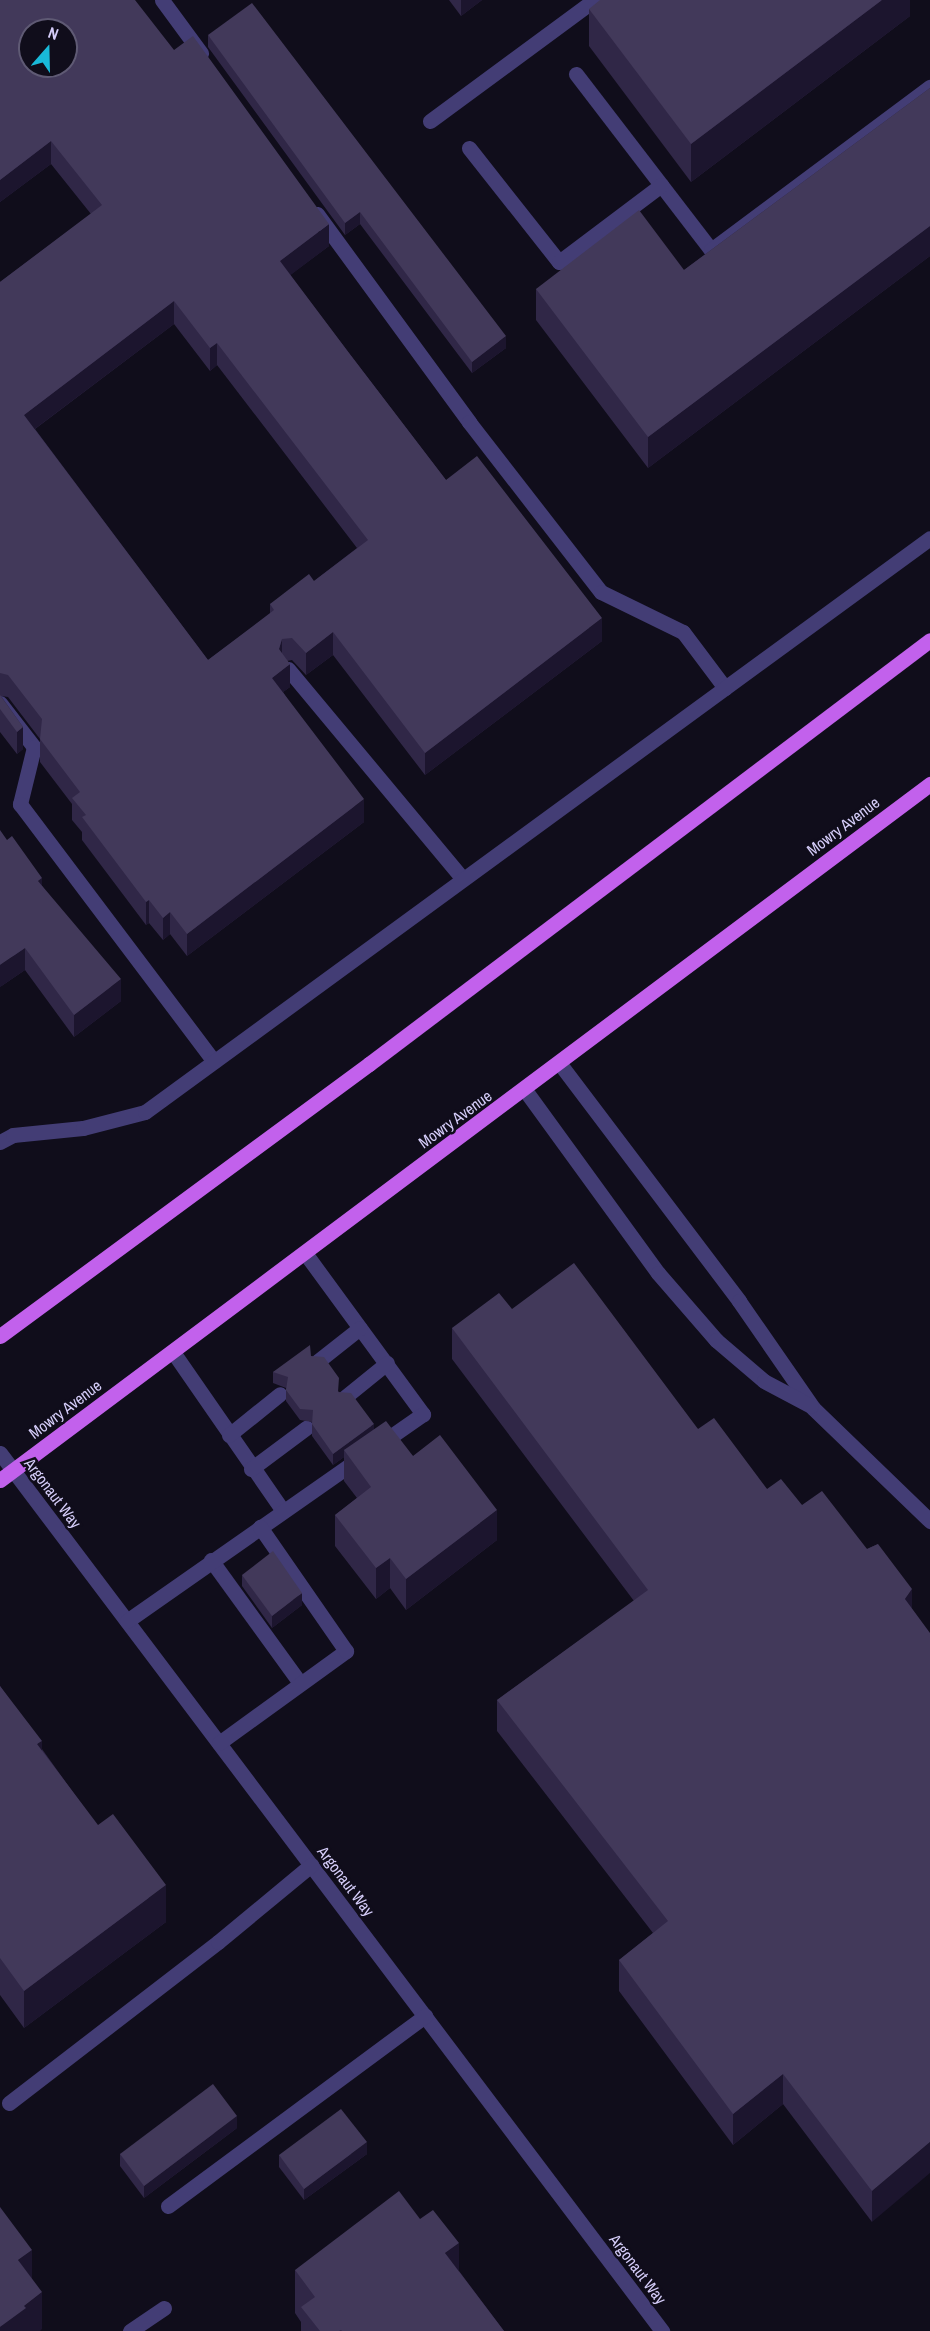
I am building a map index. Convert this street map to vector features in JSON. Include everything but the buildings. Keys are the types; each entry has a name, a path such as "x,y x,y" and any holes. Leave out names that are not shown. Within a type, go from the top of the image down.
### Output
{"main road":[{"path":"0,1336 378,1057 930,640"},
{"name":"Mowry Avenue","path":"0,1480 560,1064 930,784"}],"street":[{"path":"162,0 211,67"},
{"path":"430,121 594,0"},
{"path":"576,74 711,250 930,87"},
{"path":"469,148 559,262 661,185"},
{"path":"308,202 469,422 601,592 683,633 725,688"},
{"path":"0,1142 13,1135 83,1128 145,1112 930,538"},
{"path":"288,669 463,879"},
{"path":"0,703 34,747 20,804 214,1062"},
{"path":"560,1064 739,1301 813,1408 930,1521"},
{"path":"525,1090 658,1273 716,1340 764,1381 813,1408"},
{"path":"127,1621 211,1560 423,1414 305,1253"},
{"path":"318,1361 360,1328"},
{"path":"173,1352 251,1468 283,1510"},
{"path":"345,1397 387,1363"},
{"path":"229,1435 280,1394"},
{"path":"251,1468 306,1428"},
{"name":"Argonaut Way","path":"0,1454 662,2331"},
{"path":"219,1743 346,1651 260,1527"},
{"path":"211,1560 300,1683"},
{"path":"9,2103 218,1942 311,1864"},
{"path":"168,2206 425,2016"},
{"path":"130,2331 164,2308"}]}
